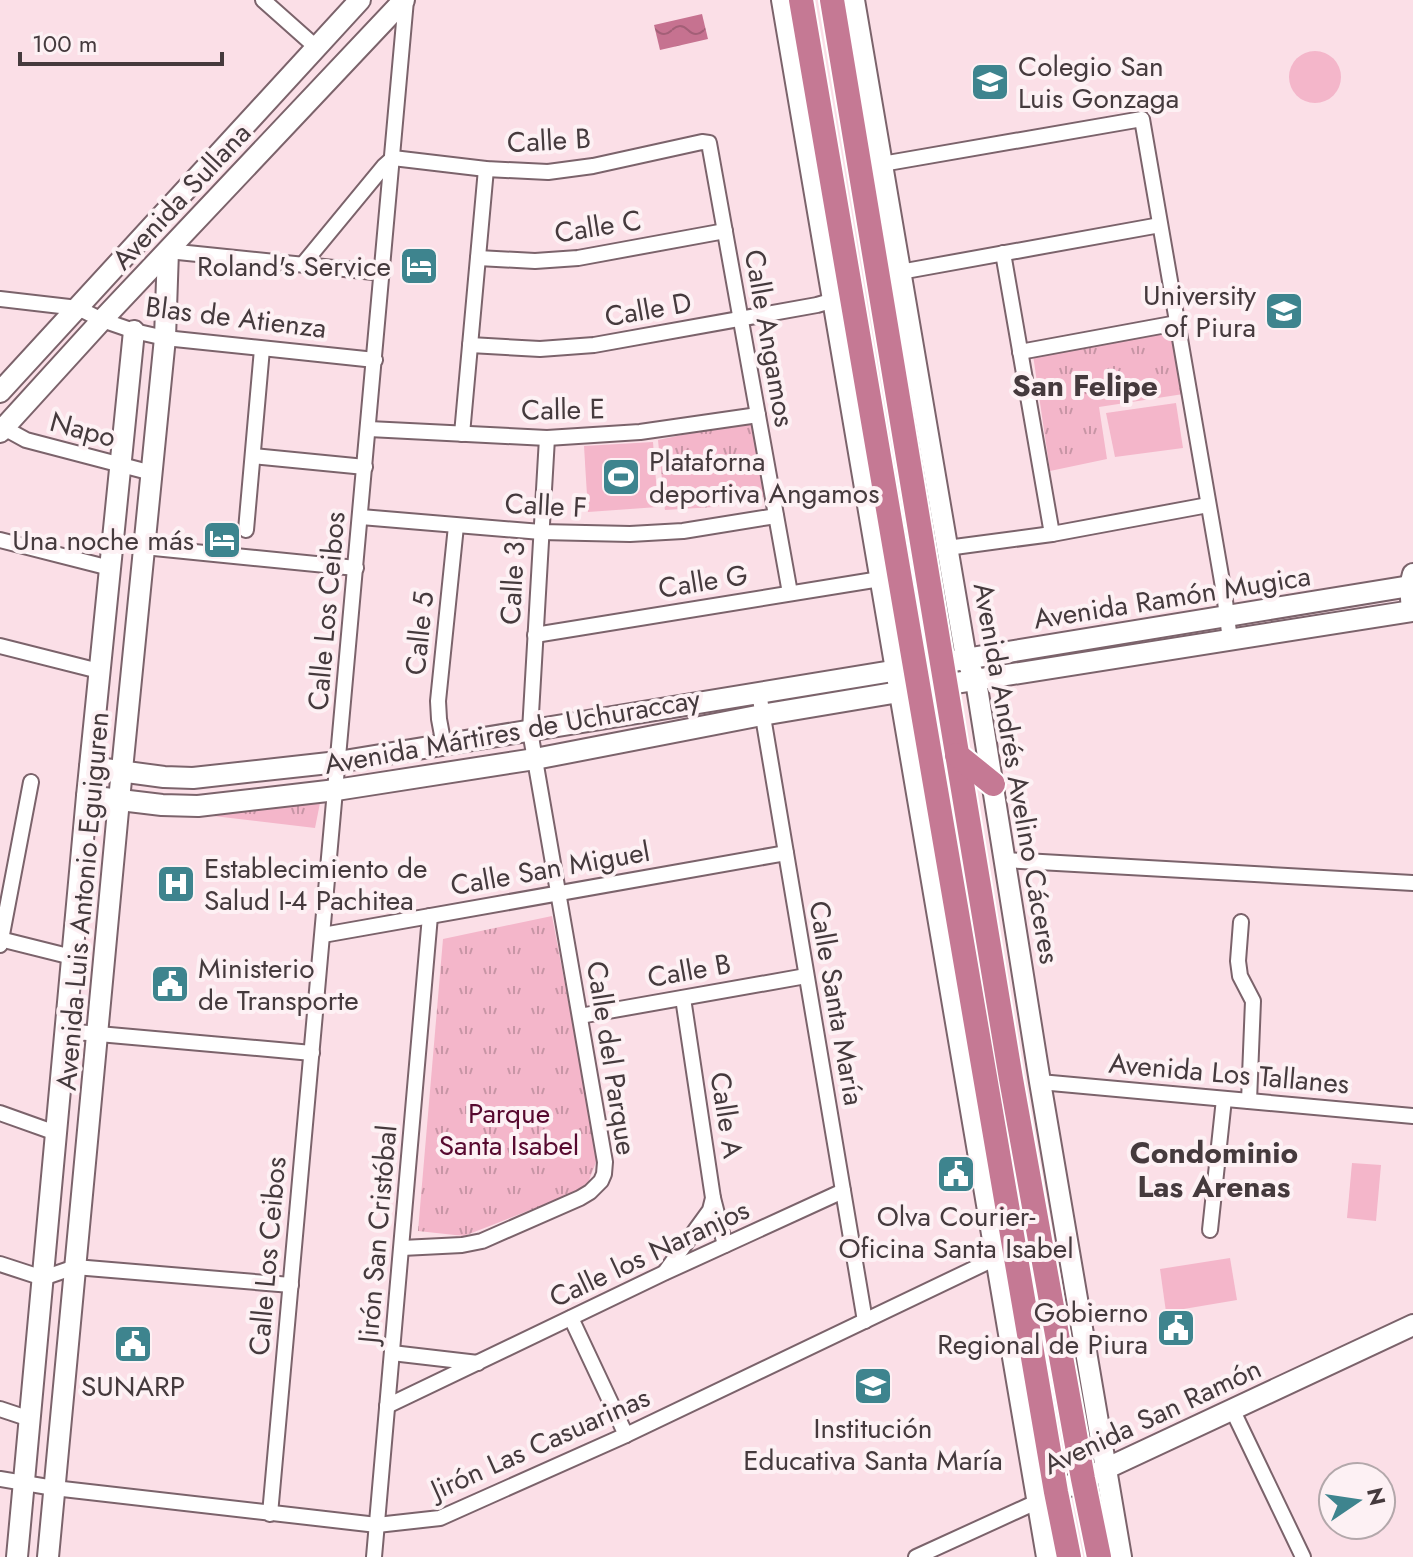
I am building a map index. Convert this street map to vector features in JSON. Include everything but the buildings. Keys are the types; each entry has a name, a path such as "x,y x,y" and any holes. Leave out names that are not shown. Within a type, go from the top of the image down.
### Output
{"highway":[{"path":"801,0 907,680 1047,1497 1069,1557"},
{"name":"Avenida Andrés Avelino Cáceres","path":"832,0 951,669 957,755 1011,1079 1099,1557"},
{"path":"957,755 993,784"}],"street":[{"path":"263,0 317,48"},
{"name":"Avenida Sullana","path":"0,392 360,0"},
{"name":"Avenida Sullana","path":"2,430 405,0"},
{"name":"Calle Los Ceibos","path":"270,1514 405,0"},
{"path":"782,0 880,579 907,680 996,1258 1047,1497 1047,1557"},
{"name":"Avenida Andrés Avelino Cáceres","path":"856,0 947,548 951,669 976,681 1121,1557"},
{"path":"882,164 1142,119 1230,640"},
{"name":"Calle B","path":"393,158 486,169 548,172 705,142"},
{"name":"Calle Angamos","path":"705,142 709,143 790,593"},
{"path":"304,263 393,158"},
{"path":"462,434 486,169"},
{"path":"900,272 1160,225"},
{"name":"Calle C","path":"478,258 535,261 578,258 725,231"},
{"path":"168,251 383,273"},
{"name":"Avenida Luis Antonio Eguiguren","path":"48,1557 165,338 168,251"},
{"path":"1003,253 1052,534"},
{"name":"Blas de Atienza","path":"0,299 78,308 102,320 165,338 375,360"},
{"name":"Calle D","path":"470,345 540,349 594,345 834,300"},
{"path":"1020,352 1177,323"},
{"name":"Avenida Luis Antonio Eguiguren","path":"17,1557 87,796 134,331"},
{"path":"246,530 262,349"},
{"name":"Calle E","path":"369,429 547,438 640,432 758,415"},
{"name":"Napo","path":"2,430 26,440 152,473"},
{"name":"Calle 3","path":"530,731 547,438"},
{"path":"253,456 365,467"},
{"path":"947,548 1052,534 1208,505"},
{"name":"Calle F","path":"361,517 541,532 652,533 776,516"},
{"name":"Calle 5","path":"444,746 438,701 456,526"},
{"path":"0,540 110,568"},
{"path":"144,547 356,568"},
{"name":"Calle G","path":"535,635 880,579"},
{"path":"1411,580 1413,614"},
{"name":"Avenida Ramón Mugica","path":"951,669 1411,580"},
{"name":"Avenida Ramón Mugica","path":"951,669 976,681 1413,614"},
{"path":"0,646 99,671"},
{"name":"Avenida Mártires de Uchuraccay","path":"87,796 198,806 336,790 535,759 762,715 951,669"},
{"name":"Avenida Mártires de Uchuraccay","path":"90,767 193,778 338,762 759,693 907,680"},
{"name":"Calle Santa María","path":"759,693 865,1321"},
{"name":"Calle del Parque","path":"402,1248 482,1241 580,1198 601,1181 605,1162 530,731"},
{"path":"31,782 0,941 72,957"},
{"name":"Calle San Miguel","path":"323,935 786,853"},
{"path":"1005,860 1413,883"},
{"name":"Jirón San Cristóbal","path":"374,1557 430,916"},
{"path":"1241,922 1240,976 1253,1001 1249,1101"},
{"name":"Calle B","path":"580,1016 806,976"},
{"name":"Calle A","path":"664,1273 710,1210 713,1198 683,998"},
{"path":"65,1031 312,1053"},
{"name":"Avenida Los Tallanes","path":"1040,1082 1413,1116"},
{"path":"1210,1230 1224,1099"},
{"path":"0,1113 56,1133"},
{"name":"Calle los Naranjos","path":"387,1406 843,1191"},
{"path":"713,1198 725,1245"},
{"name":"Jirón Las Casuarinas","path":"0,1479 377,1525 440,1518 626,1435 996,1258"},
{"path":"0,1264 43,1278 75,1267 291,1285"},
{"path":"571,1318 626,1435"},
{"name":"Avenida San Ramón","path":"916,1557 1413,1325"},
{"path":"392,1353 479,1363"},
{"path":"0,1409 30,1419"},
{"path":"1232,1409 1303,1557"}],"green space":[{"path":"1315,51 1334,58 1341,77 1334,96 1315,103 1296,96 1289,77 1296,58"},
{"path":"1178,329 1190,393 1099,407 1107,459 1050,471 1033,355"},
{"path":"1176,403 1183,448 1115,457 1106,413"},
{"path":"753,420 764,497 714,507 665,510 658,440"},
{"name":"Plataforna deportiva Angamos","path":"653,442 658,507 588,512 584,446"},
{"path":"320,803 315,828 205,815"},
{"name":"Parque Santa Isabel","path":"552,916 598,1157 586,1188 464,1236 418,1231 443,939"},
{"path":"1352,1163 1381,1165 1376,1221 1347,1218"},
{"path":"1230,1258 1237,1300 1166,1312 1160,1269"}],"water":[{"path":"702,14 708,39 660,50 654,25"}],"place":[{"name":"Colegio San Luis Gonzaga","path":"990,82"},
{"name":"Roland's Service","path":"419,266"},
{"name":"University of Piura","path":"1284,311"},
{"name":"Plataforna deportiva Angamos","path":"621,477"},
{"name":"Una noche más","path":"222,540"},
{"name":"Establecimiento de Salud I-4 Pachitea","path":"176,884"},
{"name":"Ministerio de Transporte","path":"170,984"},
{"name":"Olva Courier- Oficina Santa Isabel","path":"956,1174"},
{"name":"Gobierno Regional de Piura","path":"1176,1328"},
{"name":"SUNARP","path":"133,1344"},
{"name":"Institución Educativa Santa María","path":"873,1386"}],"district":[{"name":"San Felipe","path":"1085,386"},
{"name":"Condominio Las Arenas","path":"1214,1170"}]}
